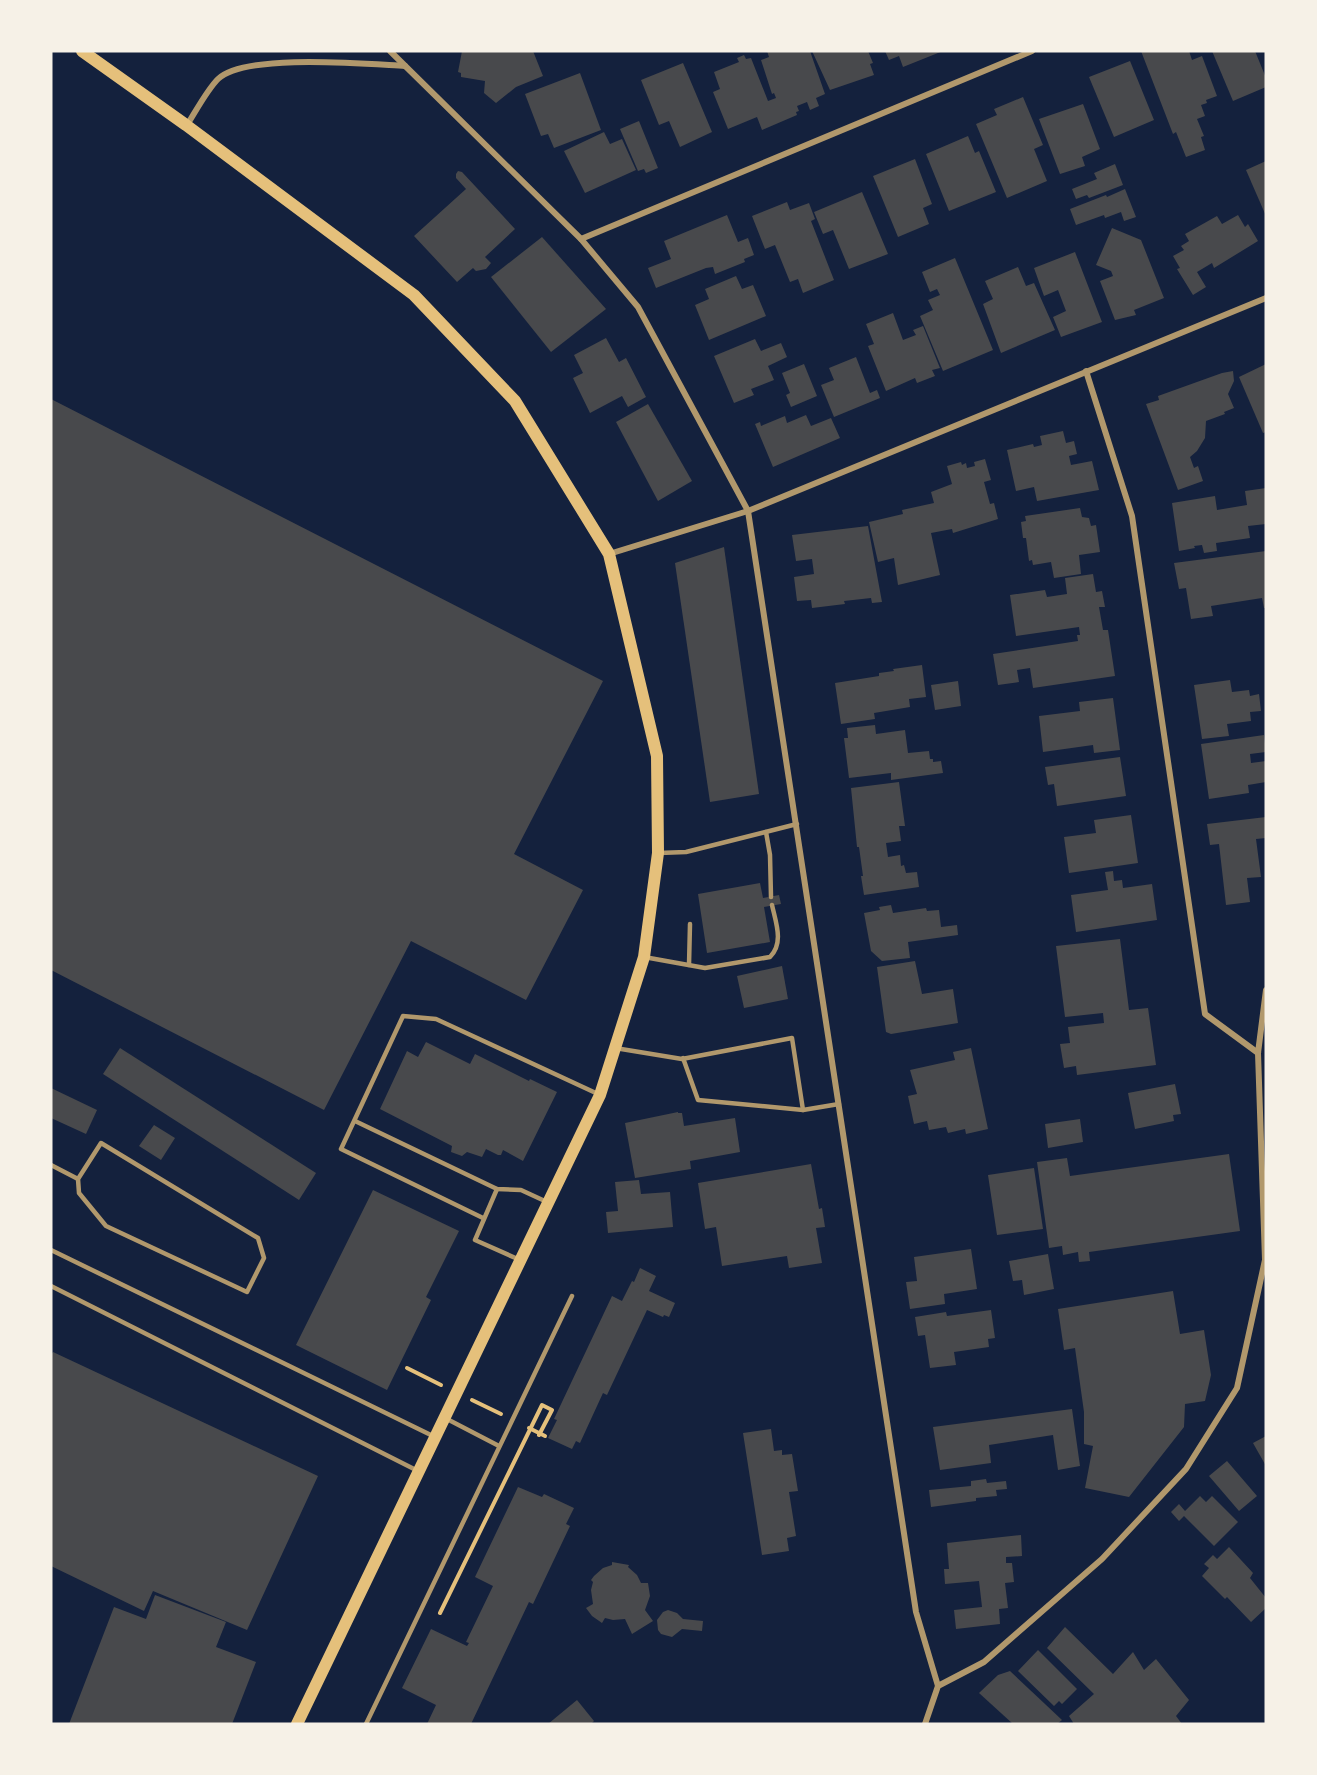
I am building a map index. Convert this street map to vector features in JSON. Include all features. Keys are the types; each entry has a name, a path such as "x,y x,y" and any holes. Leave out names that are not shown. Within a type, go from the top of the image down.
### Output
{"main road":[{"path":"82,51 186,125 414,295 515,401 609,554 657,756 658,853 644,957 600,1095 297,1724"}],"street":[{"path":"390,51 581,239 638,307 748,511 916,1612 938,1686 925,1724"},
{"path":"581,239 1032,51"},
{"path":"186,125 219,78 241,67 304,61 405,66"},
{"path":"609,554 748,511 1266,298"},
{"path":"1086,371 1132,516 1205,1014 1258,1053"},
{"path":"938,1686 984,1662 1102,1559 1186,1469 1237,1388 1265,1260 1258,1053 1266,990"}],"lane":[{"path":"658,853 686,852 797,824"},
{"path":"766,832 770,855 771,897"},
{"path":"644,957 705,968 770,957 778,947 779,941 772,905"},
{"path":"689,965 690,924"},
{"path":"483,1218 341,1149 403,1016 436,1019 600,1095"},
{"path":"615,1048 683,1058 792,1038 803,1110"},
{"path":"683,1058 698,1100 803,1110 839,1104"},
{"path":"356,1121 496,1189 521,1190 547,1202"},
{"path":"101,1143 258,1238 264,1258 247,1292 106,1227 79,1193 78,1179 101,1143"},
{"path":"51,1165 78,1179"},
{"path":"496,1189 475,1240 520,1260"},
{"path":"51,1250 435,1437"},
{"path":"51,1286 419,1471"},
{"path":"366,1724 572,1296"},
{"path":"444,1418 499,1446"}],"path":[{"path":"407,1368 448,1388"},
{"path":"468,1398 509,1418"},
{"path":"440,1613 542,1405 552,1410 539,1434"},
{"path":"519,1423 545,1436"}],"building":[{"path":"462,51 533,51 543,76 516,87 496,103 484,93 485,81 461,77 461,73 458,72"},
{"path":"767,51 810,51 825,94 816,98 819,106 810,110 807,102 797,106 799,111 796,112 797,115 762,130 757,117 728,129 713,92 720,89 714,72 739,62 737,58 744,55 746,59 751,58 768,101 776,98 774,93 772,94 761,60 769,57"},
{"path":"812,51 868,51 873,63 870,64 874,75 830,90"},
{"path":"885,51 943,51 903,67 899,56 889,60"},
{"path":"1141,51 1189,51 1192,60 1202,56 1217,96 1206,100 1207,103 1201,105 1205,116 1197,119 1204,136 1201,137 1205,150 1186,157 1176,132 1173,134"},
{"path":"1212,51 1255,51 1266,78 1266,87 1233,101"},
{"path":"1130,61 1154,120 1114,137 1089,77"},
{"path":"683,63 712,132 680,147 669,121 659,125 641,80"},
{"path":"580,73 601,130 554,148 548,134 541,136 525,94"},
{"path":"1023,97 1043,145 1034,149 1047,181 1007,198 976,124 997,115 994,109"},
{"path":"1083,104 1100,149 1082,157 1085,166 1060,174 1039,119"},
{"path":"639,121 658,168 646,173 644,169 638,171 620,129"},
{"path":"604,132 610,144 622,139 636,170 585,193 564,151"},
{"path":"968,136 975,153 979,151 996,192 949,211 926,154"},
{"path":"915,159 932,204 923,208 929,224 898,237 873,176"},
{"path":"1266,161 1266,216 1246,170"},
{"path":"1115,164 1123,185 1089,198 1087,195 1076,199 1072,189 1097,179 1094,173"},
{"path":"458,171 462,172 515,229 485,257 491,263 486,269 476,271 473,268 457,282 414,236 466,189 456,178"},
{"path":"1125,189 1136,217 1124,221 1121,212 1105,218 1104,215 1076,225 1070,209"},
{"path":"862,192 888,254 849,269 833,230 823,234 814,212"},
{"path":"787,202 790,210 809,203 815,219 811,221 834,280 803,293 798,279 790,282 775,245 765,249 752,216"},
{"path":"727,215 738,242 748,238 754,255 744,259 745,262 715,274 713,267 706,268 656,288 648,268 671,259 664,241"},
{"path":"1238,215 1245,227 1248,224 1258,241 1214,268 1212,263 1197,272 1206,287 1193,295 1177,269 1180,268 1173,256 1184,250 1181,246 1189,241 1185,234 1217,216 1222,224"},
{"path":"1112,228 1141,240 1164,298 1134,310 1136,315 1115,320 1100,281 1113,276 1111,271 1096,265"},
{"path":"542,237 606,309 551,352 491,277"},
{"path":"1075,252 1102,322 1061,337 1053,317 1066,311 1058,290 1044,296 1034,268"},
{"path":"955,258 993,350 943,371 920,316 933,310 928,300 940,295 937,289 930,292 922,272"},
{"path":"1018,267 1026,286 1034,283 1055,330 1001,353 983,304 993,299 985,281"},
{"path":"736,276 742,289 753,285 766,316 709,340 695,305 709,299 705,289"},
{"path":"893,313 903,340 916,335 913,330 923,326 940,368 932,370 935,376 917,383 915,378 886,391 868,346 874,344 866,324"},
{"path":"606,338 619,362 626,358 646,397 628,407 622,396 590,413 573,378 583,373 574,355"},
{"path":"755,339 761,351 781,343 787,357 768,366 774,380 751,389 754,395 734,403 714,356"},
{"path":"856,357 870,393 877,390 880,398 834,417 821,385 834,380 829,368"},
{"path":"804,364 817,396 791,407 786,395 790,393 782,373"},
{"path":"1266,364 1266,432 1263,433 1239,377"},
{"path":"1233,371 1234,381 1228,394 1234,408 1206,421 1205,438 1190,457 1194,468 1198,466 1203,481 1178,490 1146,404 1159,400 1158,396"},
{"path":"51,399 603,681 514,854 583,890 526,1000 411,941 324,1110 51,970"},
{"path":"648,404 692,481 658,501 616,422"},
{"path":"806,415 811,426 831,418 840,438 773,467 755,424 760,422 761,426 785,416 787,423"},
{"path":"1063,431 1066,443 1074,441 1077,454 1069,456 1071,465 1092,461 1099,490 1037,501 1034,487 1016,491 1007,450 1033,444 1034,447 1042,445 1040,436"},
{"path":"985,459 991,480 984,482 990,504 994,503 998,519 953,533 952,529 931,533 940,575 898,585 894,558 878,562 869,522 903,514 902,510 934,503 931,492 952,484 947,466 961,462 962,465 966,463 967,468 975,466 974,462"},
{"path":"1266,488 1266,524 1248,526 1250,538 1216,543 1217,551 1204,553 1202,545 1179,551 1172,503 1215,496 1217,510 1247,505 1245,491"},
{"path":"1080,508 1082,517 1089,518 1091,526 1096,525 1100,552 1079,555 1081,574 1054,578 1051,562 1033,565 1032,560 1029,561 1021,522 1026,521 1025,516"},
{"path":"868,526 882,602 872,603 871,598 812,608 811,600 797,601 794,577 814,574 812,559 796,561 792,535"},
{"path":"724,547 759,794 710,802 675,563"},
{"path":"1266,551 1266,608 1264,608 1262,598 1211,606 1213,616 1191,619 1186,588 1179,589 1174,563"},
{"path":"1093,574 1096,592 1102,591 1105,607 1099,607 1103,630 1108,630 1115,676 1033,688 1030,668 1017,670 1019,682 998,685 993,654 1078,641 1077,635 1080,635 1079,627 1016,636 1010,595 1045,590 1047,597 1067,594 1065,578"},
{"path":"922,665 926,697 909,699 910,707 874,713 875,719 841,724 835,683 879,676 879,673 894,671 893,669"},
{"path":"1230,680 1232,692 1249,690 1250,696 1259,694 1261,711 1250,712 1251,721 1227,724 1229,736 1202,739 1194,685"},
{"path":"958,681 961,706 935,710 931,685"},
{"path":"1113,698 1120,750 1094,753 1093,745 1043,752 1039,716 1080,711 1079,702"},
{"path":"875,725 876,734 905,730 908,753 929,751 933,762 941,761 943,773 891,780 891,773 849,778 844,738 848,738 847,728"},
{"path":"1264,735 1266,752 1250,754 1251,763 1266,761 1266,782 1248,785 1249,793 1209,799 1201,744"},
{"path":"1120,757 1126,796 1057,806 1054,784 1048,785 1045,767"},
{"path":"899,782 905,826 899,826 901,841 886,843 888,857 900,855 901,866 904,865 906,873 917,872 919,887 864,895 851,788"},
{"path":"1131,815 1138,863 1069,873 1064,837 1096,833 1094,820"},
{"path":"1266,817 1266,838 1256,839 1261,877 1247,878 1250,902 1226,905 1219,844 1210,845 1207,824"},
{"path":"1113,871 1114,881 1122,880 1123,888 1152,884 1157,920 1076,932 1071,895 1108,890 1105,872"},
{"path":"760,883 763,898 779,895 781,904 764,907 770,942 707,953 698,894"},
{"path":"891,905 893,913 926,908 927,911 939,910 941,927 957,925 958,935 908,942 910,958 882,961 871,951 864,913"},
{"path":"1120,939 1129,1010 1148,1008 1156,1065 1077,1075 1076,1066 1064,1068 1060,1044 1070,1043 1068,1027 1104,1023 1103,1013 1065,1017 1056,946"},
{"path":"915,961 922,994 953,989 958,1023 891,1034 886,1032 877,967"},
{"path":"782,966 788,999 744,1008 737,976"},
{"path":"426,1042 470,1064 475,1054 557,1092 523,1161 503,1150 501,1155 498,1155 486,1149 482,1157 467,1152 462,1156 451,1152 452,1146 380,1109 407,1051 418,1057"},
{"path":"120,1048 316,1173 299,1200 103,1074"},
{"path":"971,1048 988,1129 966,1134 965,1129 948,1133 946,1127 929,1130 927,1121 914,1124 908,1096 917,1094 910,1070 955,1060 953,1052"},
{"path":"1175,1084 1181,1114 1173,1115 1174,1121 1135,1129 1128,1093"},
{"path":"51,1088 97,1110 86,1134 51,1118"},
{"path":"682,1113 684,1126 735,1118 740,1152 690,1161 691,1169 635,1178 625,1123"},
{"path":"1080,1119 1083,1142 1048,1148 1045,1124"},
{"path":"154,1125 175,1138 161,1160 139,1146"},
{"path":"1229,1154 1240,1231 1089,1252 1090,1261 1079,1262 1078,1252 1063,1255 1062,1246 1049,1248 1037,1162 1067,1158 1070,1176"},
{"path":"811,1164 819,1209 822,1208 825,1227 816,1228 822,1263 789,1268 787,1256 722,1266 716,1227 705,1229 698,1183"},
{"path":"1034,1168 1043,1229 997,1235 988,1175"},
{"path":"639,1180 641,1194 670,1192 673,1227 608,1233 606,1212 618,1211 615,1182"},
{"path":"373,1190 459,1231 426,1297 431,1300 387,1390 296,1345"},
{"path":"971,1249 977,1289 944,1294 945,1304 910,1309 906,1282 917,1281 914,1257"},
{"path":"1048,1254 1054,1289 1024,1295 1022,1280 1013,1281 1009,1261"},
{"path":"640,1268 656,1276 649,1291 675,1303 669,1317 664,1315 663,1317 647,1310 607,1395 603,1393 580,1443 576,1441 572,1449 548,1438 557,1420 554,1419 612,1296 622,1301"},
{"path":"1173,1291 1180,1334 1204,1330 1211,1375 1205,1401 1185,1404 1184,1427 1129,1497 1085,1488 1093,1446 1084,1444 1084,1412 1075,1348 1064,1350 1058,1309"},
{"path":"991,1310 995,1338 988,1339 989,1347 954,1352 956,1365 930,1368 925,1335 918,1336 915,1317 946,1312 947,1316"},
{"path":"53,1352 318,1476 247,1630 153,1591 144,1611 51,1566 51,1355"},
{"path":"1072,1409 1080,1466 1058,1470 1053,1435 989,1445 991,1463 940,1470 933,1427"},
{"path":"771,1429 774,1451 782,1450 782,1455 792,1454 798,1491 789,1492 796,1536 787,1538 789,1551 762,1555 743,1433"},
{"path":"1266,1436 1266,1466 1253,1443"},
{"path":"1227,1461 1257,1496 1239,1511 1209,1476"},
{"path":"986,1479 987,1483 1006,1481 1007,1489 996,1490 997,1496 976,1498 976,1501 931,1507 929,1490 971,1486 971,1481"},
{"path":"518,1487 542,1497 544,1494 574,1508 566,1524 570,1526 533,1604 529,1602 471,1724 427,1724 436,1705 402,1688 431,1629 467,1646 469,1643 466,1642 493,1586 475,1577"},
{"path":"1200,1496 1206,1502 1212,1496 1238,1522 1214,1546 1184,1516 1179,1521 1171,1512 1179,1504 1185,1511"},
{"path":"1021,1535 1022,1556 1006,1557 1006,1563 1012,1563 1014,1582 1005,1583 1008,1608 999,1609 1000,1624 956,1629 954,1610 982,1607 979,1581 945,1584 944,1569 949,1569 947,1543"},
{"path":"1229,1547 1253,1573 1250,1578 1266,1598 1266,1608 1251,1622 1227,1597 1225,1599 1202,1576 1209,1568 1204,1564 1213,1555 1217,1559"},
{"path":"612,1562 629,1565 628,1567 637,1575 641,1583 648,1583 650,1596 645,1610 653,1621 632,1634 625,1619 605,1618 602,1623 586,1608 593,1604 591,1590 593,1582 591,1580 603,1568 612,1565"},
{"path":"155,1595 226,1622 216,1647 256,1662 232,1724 69,1724 114,1607 146,1619"},
{"path":"668,1610 677,1613 683,1619 703,1621 702,1631 682,1629 672,1637 661,1634 657,1620 663,1612"},
{"path":"1065,1627 1113,1674 1133,1652 1144,1670 1156,1659 1189,1700 1176,1716 1182,1724 1074,1724 1069,1716 1094,1694 1047,1648"},
{"path":"1038,1650 1077,1689 1062,1704 1059,1701 1054,1706 1018,1671"},
{"path":"1010,1671 1062,1720 1057,1724 1013,1724 979,1693 998,1675"},
{"path":"577,1700 594,1721 591,1724 548,1724"}]}
